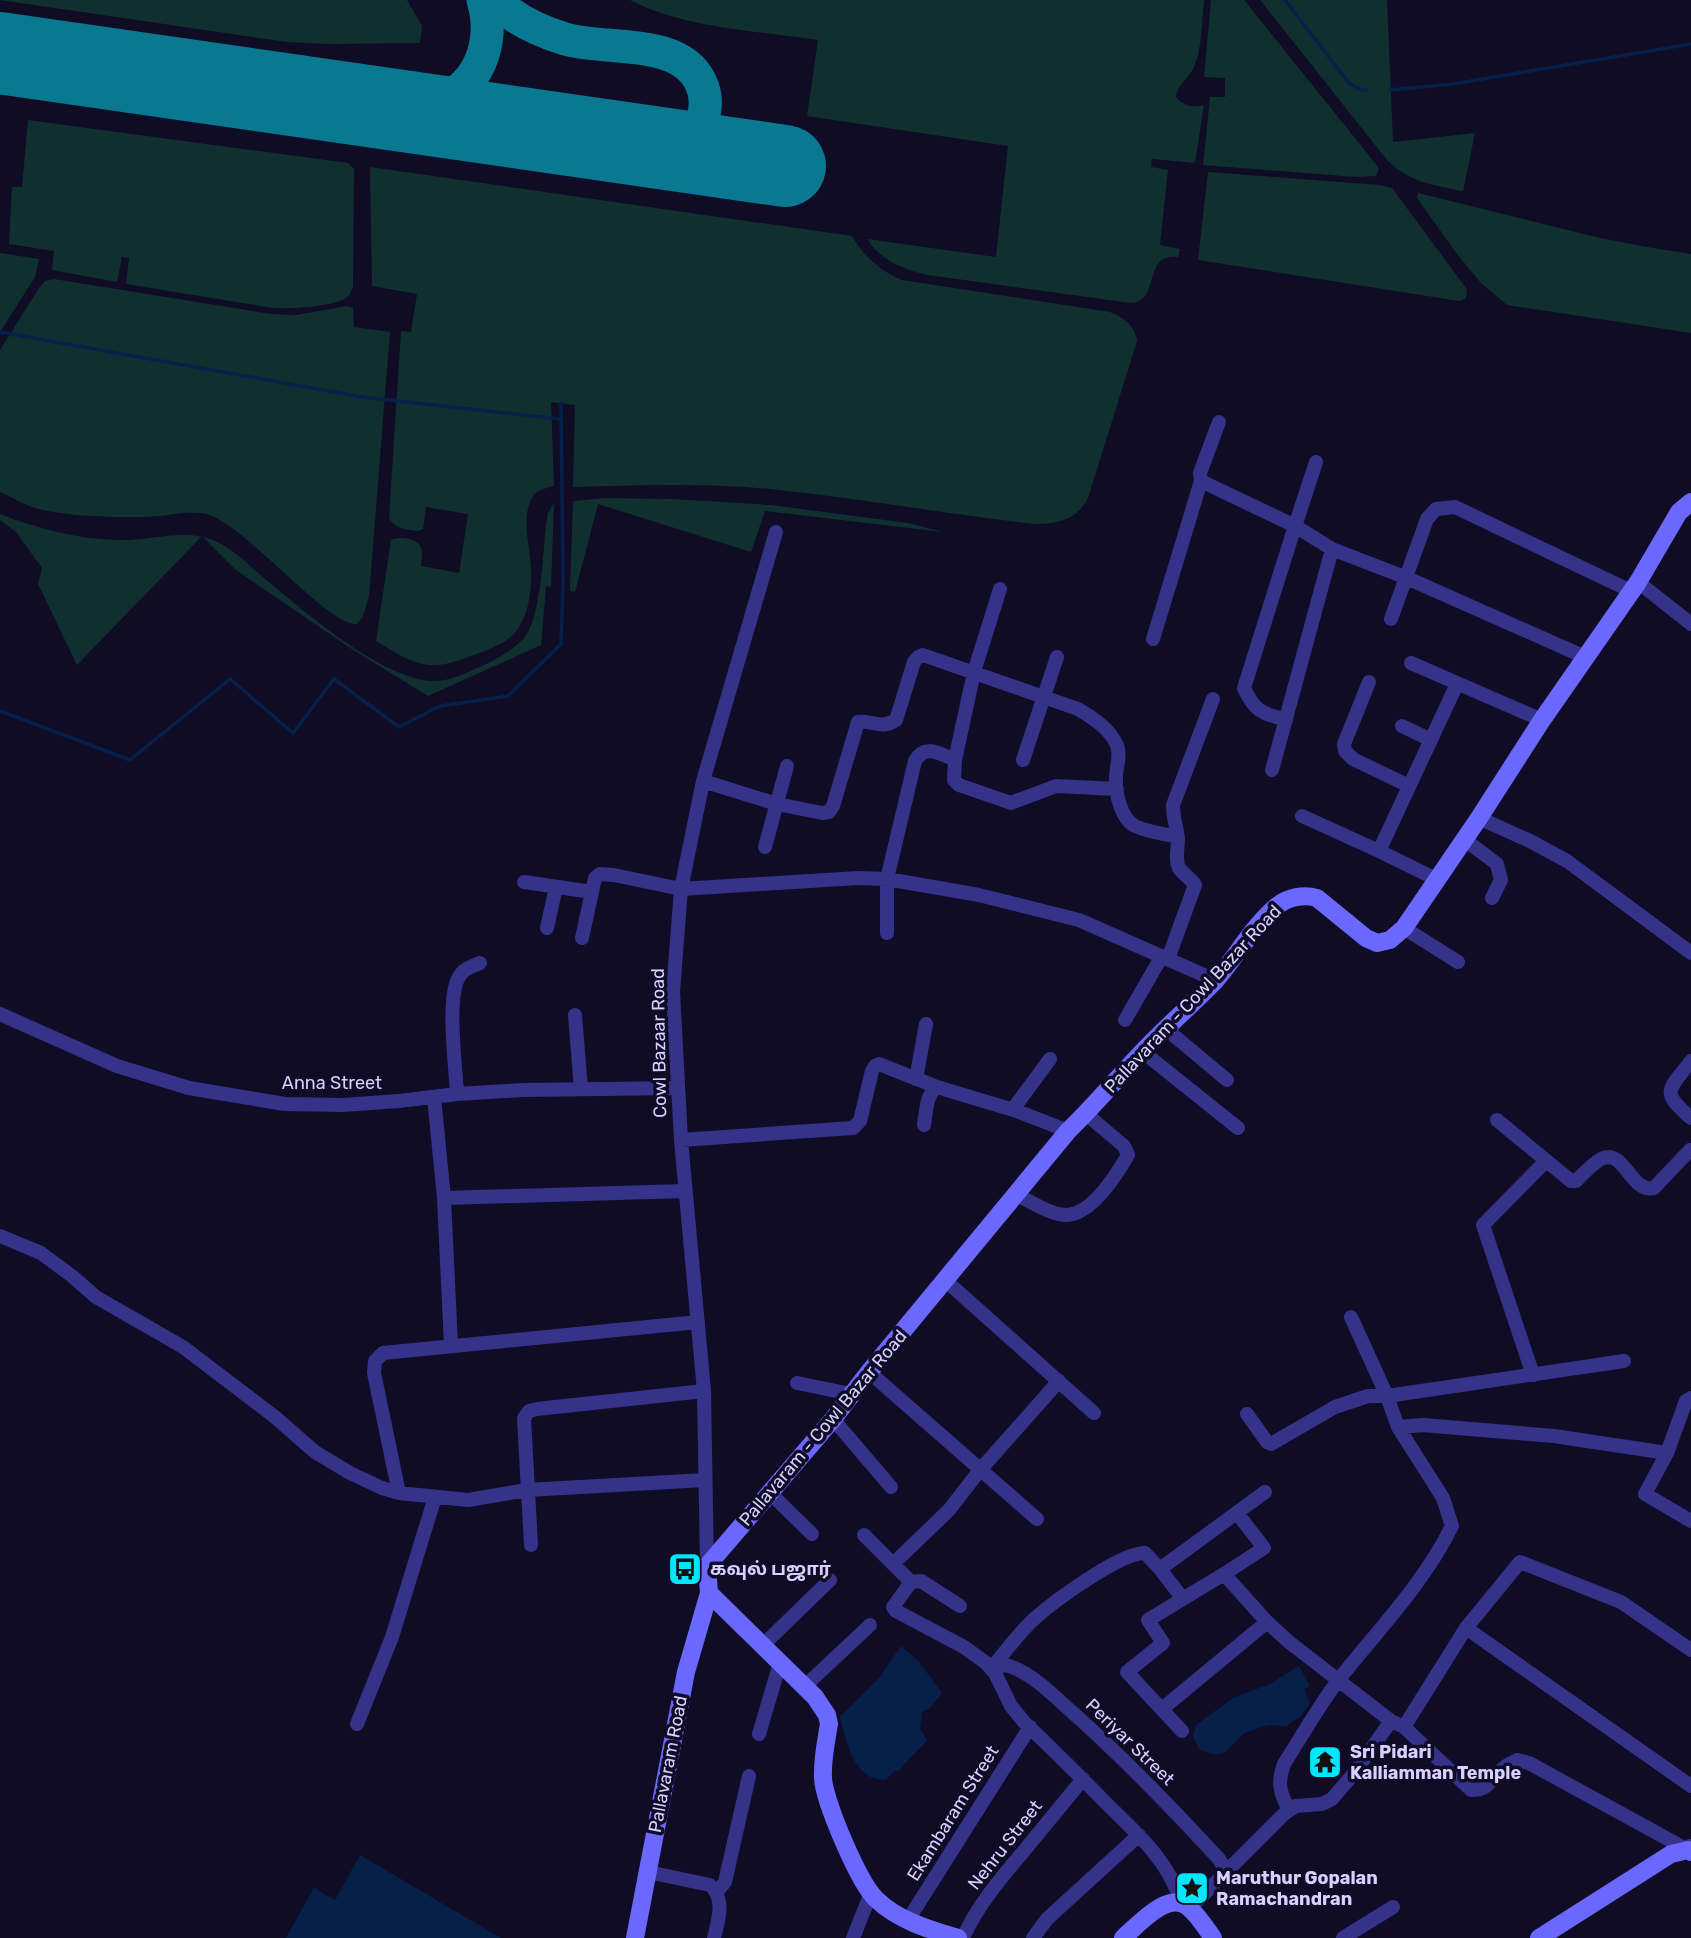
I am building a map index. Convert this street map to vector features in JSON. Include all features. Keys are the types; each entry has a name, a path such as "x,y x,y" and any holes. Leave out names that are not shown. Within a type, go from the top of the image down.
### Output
{"street":[{"path":"1153,639 1201,481 1200,473 1219,422"},
{"path":"1286,720 1260,712 1250,702 1244,688 1317,462"},
{"path":"1201,481 1295,526 1332,549 1407,578 1585,657"},
{"path":"1458,962 1404,929 1542,720 1635,587 1679,512 1691,502"},
{"path":"1391,619 1427,519 1436,509 1455,507 1635,587 1691,624"},
{"name":"Cowl Bazaar Road","path":"707,1566 704,1391 681,1140 673,992 681,889 703,781 776,532"},
{"path":"1272,770 1332,549"},
{"path":"1000,589 974,672 954,780 959,785 1011,803 1056,786 1117,789"},
{"path":"703,781 777,804 829,812 858,723 863,721 886,725 896,720 914,662 923,655 1078,709 1097,720 1118,746 1115,779 1118,799 1125,816 1133,826 1178,837"},
{"path":"1023,760 1057,657"},
{"path":"1411,663 1542,720"},
{"path":"1368,682 1345,744 1345,751 1353,759 1409,786"},
{"path":"1379,850 1457,684"},
{"path":"1125,1020 1165,958 1194,891 1195,885 1179,868 1178,837 1173,820 1174,806 1213,699"},
{"path":"1402,726 1431,740"},
{"path":"887,933 887,879 918,755 928,750 956,760"},
{"path":"765,847 787,766"},
{"path":"1302,816 1436,879"},
{"path":"1479,818 1567,861 1691,953"},
{"path":"1464,839 1497,864 1501,880 1492,898"},
{"path":"582,939 595,878 600,874 614,874 681,889 858,878 887,879 979,895 1079,920 1215,980"},
{"path":"524,882 592,892"},
{"path":"547,928 556,887"},
{"name":"Pallavaram - Cowl Bazar Road","path":"707,1566 834,1419 851,1394 1068,1131 1215,980 1278,905 1307,895 1317,898 1366,938 1377,943 1390,940 1404,929"},
{"path":"457,1094 452,1002 461,973 480,963"},
{"name":"Anna Street","path":"0,1014 117,1066 189,1088 285,1104 399,1101 523,1090 678,1088"},
{"path":"575,1015 581,1089"},
{"path":"916,1079 926,1024"},
{"path":"1166,1029 1227,1080"},
{"path":"1143,1052 1238,1128"},
{"path":"1013,1110 1049,1059"},
{"path":"1691,1061 1673,1084 1670,1097 1691,1118"},
{"path":"681,1140 853,1128 860,1121 872,1071 879,1064 937,1087 1013,1110 1068,1131"},
{"path":"924,1125 932,1090 937,1087"},
{"path":"435,1097 444,1198 451,1345"},
{"path":"1015,1194 1055,1212 1067,1214 1078,1212 1093,1203 1128,1155 1128,1150 1086,1114"},
{"path":"1497,1120 1571,1181 1576,1181 1601,1158 1611,1157 1618,1160 1642,1187 1654,1188 1691,1151"},
{"path":"1533,1375 1483,1225 1546,1161"},
{"path":"444,1198 685,1191"},
{"path":"0,1236 41,1253 96,1297 183,1347 275,1417 315,1452 382,1488 399,1493 468,1500 527,1490 705,1480"},
{"path":"945,1280 1094,1413"},
{"path":"1289,1810 1282,1797 1279,1779 1284,1764 1338,1681 1414,1587 1442,1547 1452,1526 1443,1498 1398,1427 1351,1317"},
{"path":"399,1493 374,1373 375,1361 383,1353 698,1322"},
{"path":"1247,1414 1271,1444 1335,1407 1368,1396 1387,1396 1624,1362"},
{"path":"869,1372 1037,1518"},
{"path":"893,1564 949,1510 980,1470 1059,1381"},
{"path":"797,1383 851,1394"},
{"path":"531,1545 524,1418 529,1411 704,1391"},
{"path":"1691,1398 1686,1401 1667,1453 1645,1494 1691,1521"},
{"path":"834,1419 891,1487"},
{"path":"1398,1427 1423,1425 1554,1436 1667,1453"},
{"path":"1160,1569 1265,1492"},
{"path":"771,1493 812,1534"},
{"path":"357,1724 392,1637 435,1497"},
{"path":"1182,1731 1127,1672 1163,1643 1148,1620 1264,1548 1237,1513"},
{"path":"864,1535 911,1582"},
{"path":"991,1669 1034,1619 1126,1556 1144,1553 1183,1599"},
{"path":"1185,1905 1226,1871 1283,1814 1296,1806 1322,1804 1332,1798 1398,1724 1466,1628 1520,1563 1621,1602 1691,1650"},
{"path":"707,1566 709,1592 823,1706 829,1724 823,1780 850,1857 862,1880 881,1904 927,1934 958,1938"},
{"path":"1224,1574 1289,1642 1398,1724 1471,1790 1486,1787 1504,1767 1517,1760 1529,1763 1690,1849"},
{"path":"762,1646 830,1580"},
{"path":"960,1606 921,1581 911,1582 893,1607 896,1612 964,1647 986,1662 1012,1706 1030,1727 1139,1835 1163,1863 1185,1905 1213,1938"},
{"name":"Pallavaram Road","path":"635,1938 686,1672 709,1592"},
{"path":"1161,1709 1268,1622"},
{"path":"804,1687 870,1625"},
{"path":"1466,1628 1691,1786"},
{"path":"758,1734 780,1663"},
{"name":"Periyar Street","path":"991,1669 1009,1666 1023,1672 1047,1689 1115,1751 1219,1859 1226,1871"},
{"name":"Ekambaram Street","path":"908,1920 1030,1727"},
{"path":"717,1892 726,1882 749,1776"},
{"name":"Nehru Street","path":"963,1938 968,1926 1005,1873 1083,1779"},
{"path":"1033,1938 1047,1919 1139,1835"},
{"path":"1541,1937 1671,1854 1690,1849"},
{"path":"648,1872 710,1885 720,1900 714,1938"},
{"path":"853,1938 871,1893"},
{"path":"1123,1938 1161,1906 1171,1901 1185,1905"},
{"path":"1343,1938 1393,1907"}],"green space":[{"path":"0,0 407,0 422,26 420,43 287,42"},
{"path":"630,0 1204,0 1196,62 1176,97 1188,106 1204,105 1195,163 1152,159 1151,167 1168,170 1160,245 1180,249 1178,257 1159,262 1146,294 1131,303 928,275 901,267 879,253 867,239 996,257 1008,146 807,116 818,40 697,23"},
{"path":"1211,0 1244,0 1375,163 1379,169 1376,176 1356,177 1203,165 1210,97 1225,97 1225,78 1204,77"},
{"path":"1260,0 1387,0 1393,142 1475,133 1463,191 1413,178 1387,160"},
{"path":"28,120 348,163 354,169 351,292 347,297 333,303 300,308 273,308 126,284 129,258 122,257 117,282 52,270 54,251 9,244 12,187 22,187"},
{"path":"370,167 852,236 873,262 902,280 1115,314 1131,326 1137,341 1088,498 1078,511 1066,519 1035,524 746,487 573,487 575,405 551,402 554,486 536,493 527,511 531,584 527,609 521,624 513,635 502,643 453,662 427,665 404,657 376,641 391,540 403,538 416,542 422,550 421,566 459,573 468,514 426,507 423,529 419,531 398,527 389,518 401,331 411,332 417,294 372,286"},
{"path":"1208,172 1392,188 1466,288 1465,299 1459,301 1198,260"},
{"path":"1418,193 1600,238 1691,254 1691,333 1507,305 1481,283 1457,254 1417,198"},
{"path":"0,253 39,259 35,277 0,332"},
{"path":"54,279 271,314 296,315 347,306 353,308 354,327 390,332 369,596 363,617 357,624 344,621 327,610 244,538 225,523 209,515 76,515 39,509 0,492 0,350 39,288 45,281"},
{"path":"605,498 771,505 908,523 943,532 765,511 751,552 598,504 575,592 570,591 573,501"},
{"path":"554,503 551,587 546,586 541,645 428,696 350,648 236,570 203,537 234,552 321,624 365,655 409,676 441,681 458,676 508,652 530,629 538,601 548,513"},
{"path":"0,514 44,529 88,538 131,540 178,535 201,537 77,665 38,584 42,568 16,532 0,520"}],"water":[{"path":"901,1646 919,1662 942,1693 930,1708 922,1712 920,1728 927,1740 900,1770 885,1780 865,1773 854,1760 840,1717 879,1678"},
{"path":"1299,1666 1310,1686 1304,1689 1310,1703 1301,1716 1286,1726 1268,1725 1244,1733 1225,1752 1215,1755 1200,1750 1193,1737 1196,1725 1233,1698 1270,1684"},
{"path":"360,1855 501,1938 286,1938 314,1888 335,1900"}],"waterway":[{"path":"1285,0 1349,83 1366,90"},
{"path":"1390,90 1453,84 1691,44"},
{"path":"0,332 362,397 560,419"},
{"path":"0,711 130,760 230,679 293,733 334,679 399,727 440,706 508,696 561,644 561,403"}],"taxiway":[{"path":"405,111 448,97 470,79 483,55 486,42 483,0"},
{"path":"495,0 519,19 555,36 658,52 690,67 704,92 703,118 690,137 662,149"}],"runway":[{"path":"0,53 785,166"}],"place":[{"name":"கவுல் பஜார்","path":"685,1569"},
{"name":"Sri Pidari Kalliamman Temple","path":"1325,1762"},
{"name":"Maruthur Gopalan Ramachandran","path":"1192,1888"}]}
